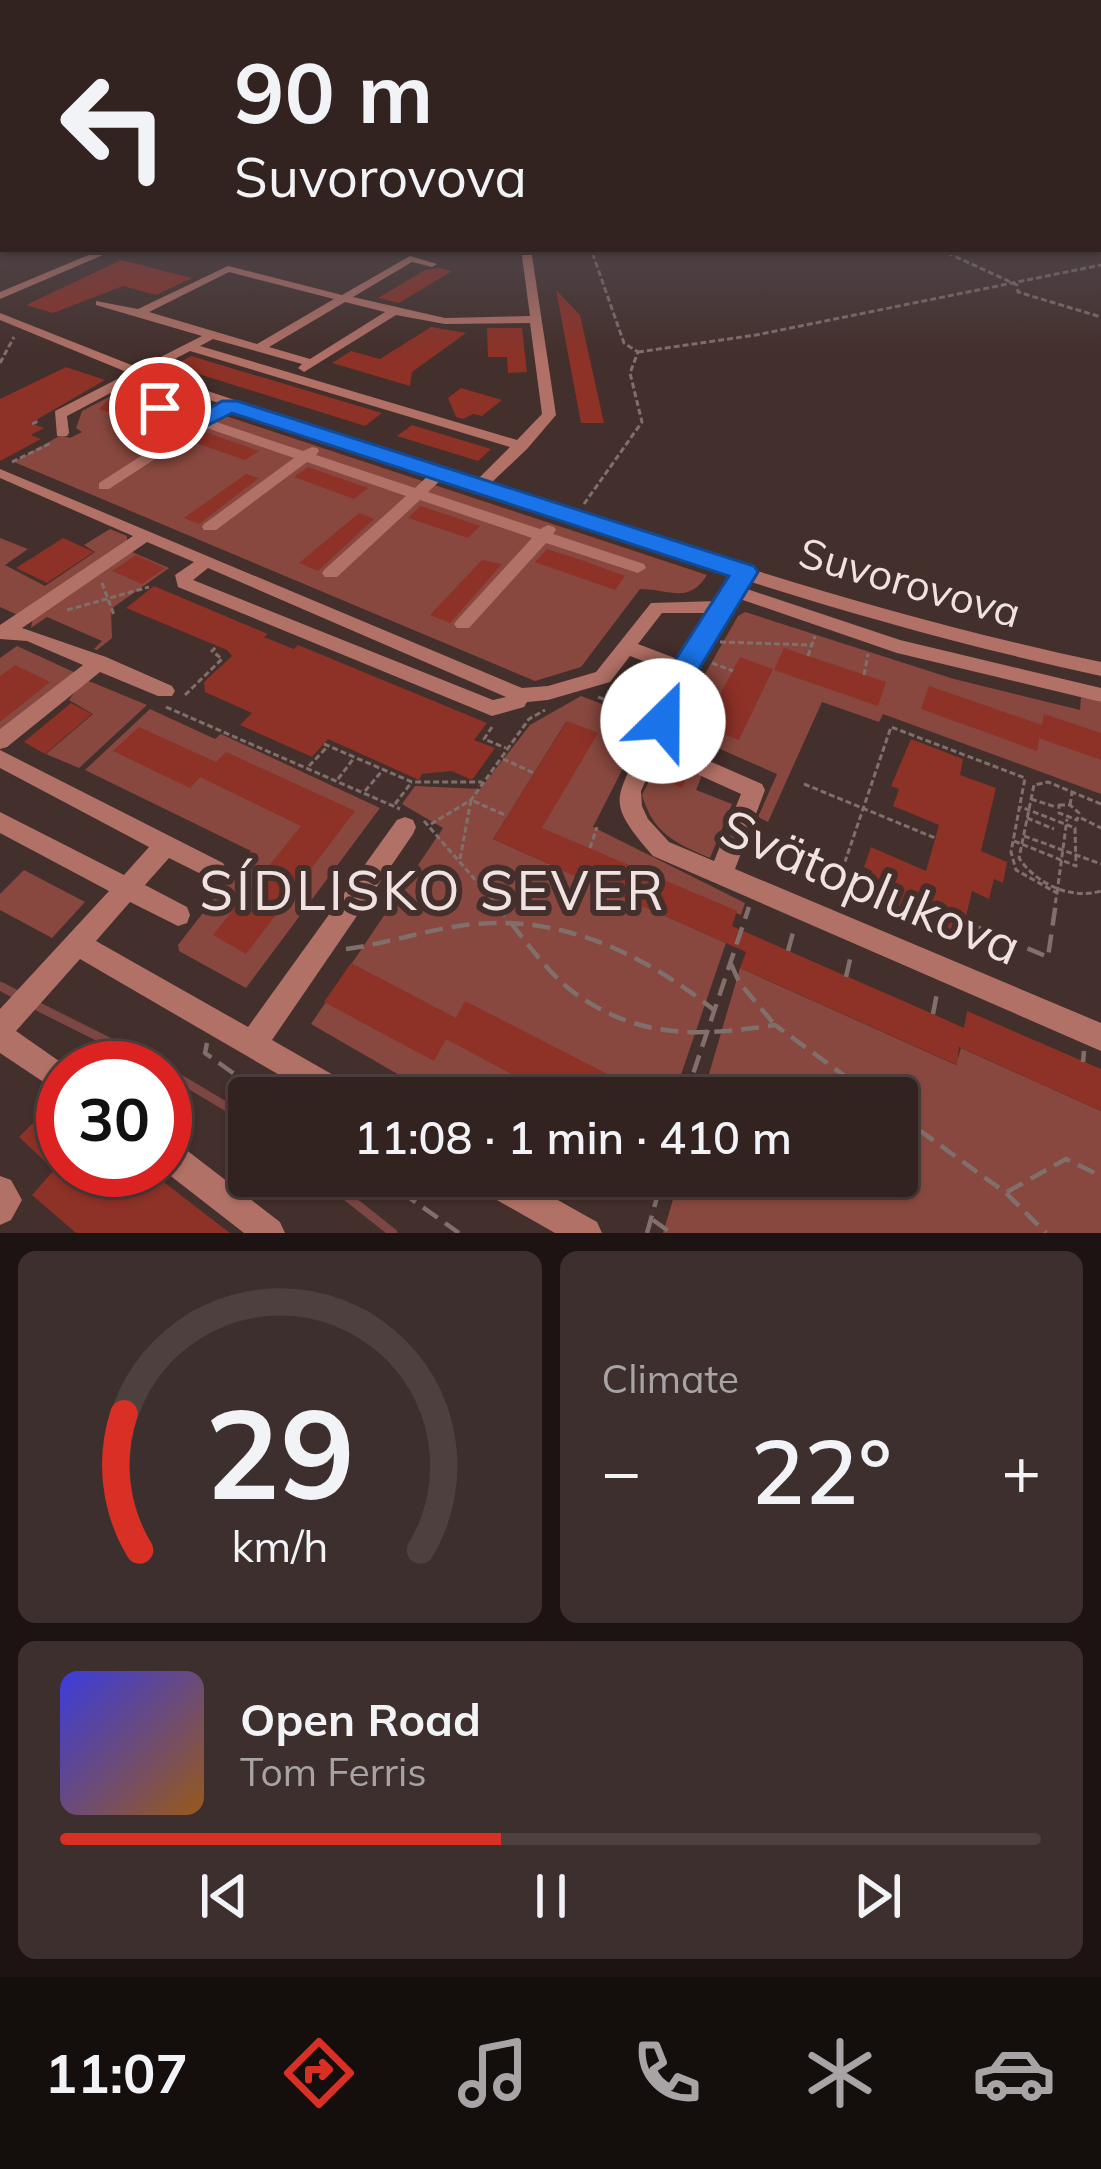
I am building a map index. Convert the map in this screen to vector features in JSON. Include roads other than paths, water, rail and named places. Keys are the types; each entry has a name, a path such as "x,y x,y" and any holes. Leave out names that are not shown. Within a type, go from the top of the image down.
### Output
{"street":[{"path":"0,296 105,252"},
{"path":"480,486 543,426 550,406 526,252"},
{"path":"100,303 265,344 410,259 432,264"},
{"path":"139,314 228,269 445,321 535,319"},
{"path":"290,377 394,311"},
{"path":"177,314 312,363"},
{"name":"Suvorovova","path":"0,316 137,374 566,515 922,627 1101,670"},
{"path":"59,436 60,413 212,334"},
{"path":"190,346 522,446"},
{"path":"119,394 638,568"},
{"path":"104,486 230,405"},
{"path":"210,527 331,438"},
{"path":"0,471 143,537 520,695 548,693 603,677 657,607 729,599 1101,695"},
{"path":"331,573 440,473"},
{"path":"463,625 566,515"},
{"path":"1,632 143,537"},
{"path":"205,563 192,567 184,583 492,708 517,702 520,695"},
{"name":"Svätoplukova","path":"745,572 689,677 664,701 670,718 627,792 634,823 661,849 1092,1043"},
{"path":"1,632 30,635 99,662 163,701"},
{"path":"626,647 689,677"},
{"path":"0,741 99,662"},
{"path":"0,758 215,870"},
{"path":"709,760 754,790 721,874"},
{"path":"252,1045 410,819"},
{"path":"0,822 178,914"},
{"path":"36,1060 0,1031 166,845"},
{"path":"76,943 309,1077"},
{"path":"192,1174 268,1233"},
{"path":"0,1191 8,1200 0,1209"},
{"path":"522,1197 586,1233"}],"waterway":[{"path":"0,986 19,996"},
{"path":"35,1005 107,1041"},
{"path":"192,1086 228,1108"},
{"path":"348,1197 393,1233"}],"district":[{"name":"SÍDLISKO SEVER","path":"433,890"}]}
